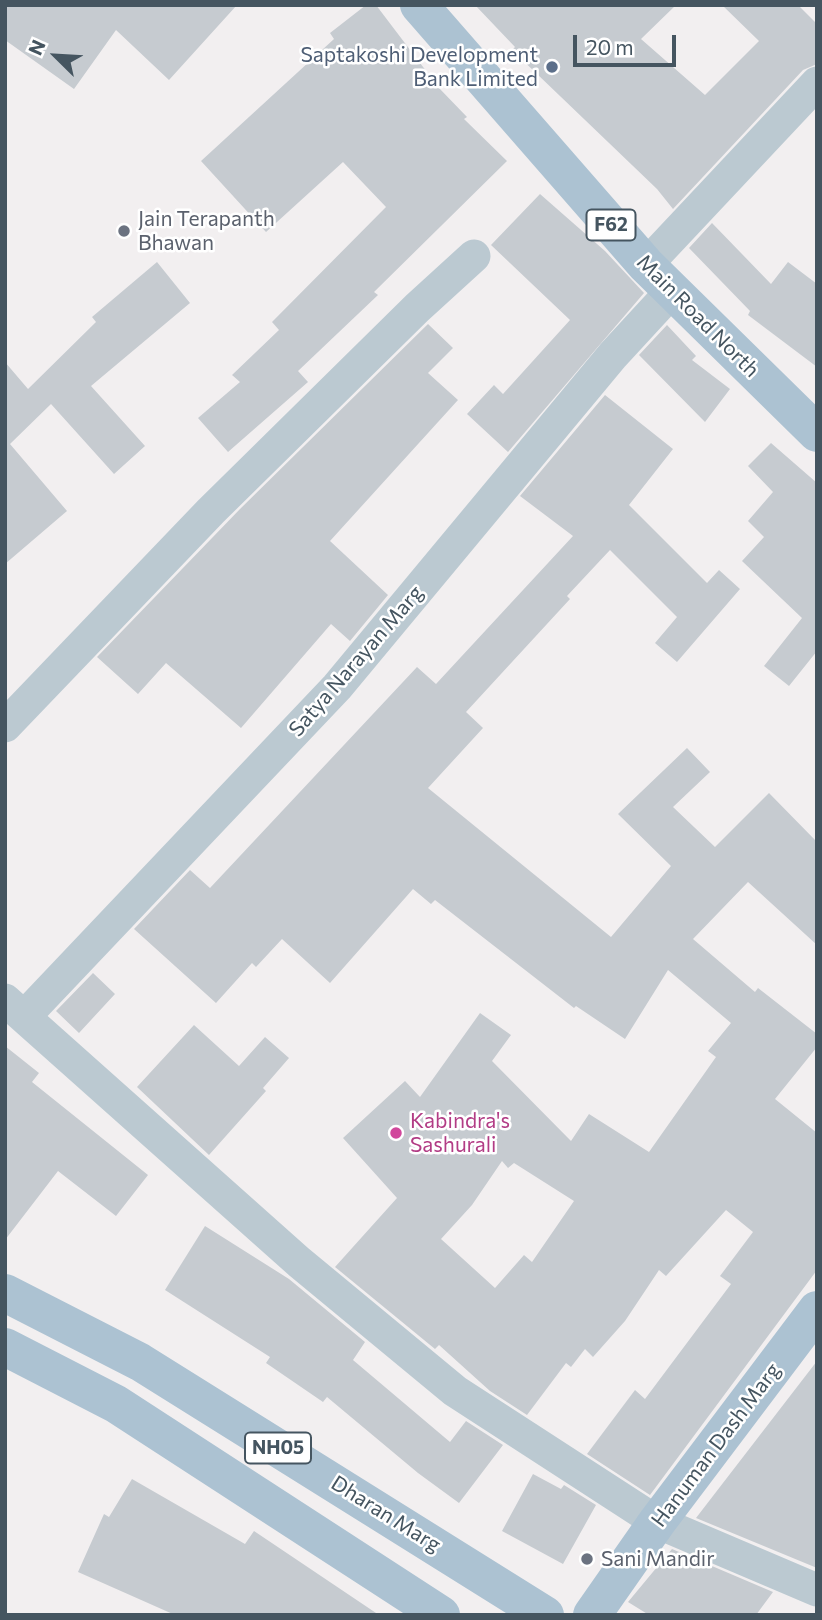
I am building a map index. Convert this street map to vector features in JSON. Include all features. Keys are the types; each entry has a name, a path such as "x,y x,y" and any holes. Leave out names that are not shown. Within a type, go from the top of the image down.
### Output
{"main road":[{"name":"Main Road North","path":"419,5 659,278 817,433"},
{"name":"Dharan Marg","path":"5,1293 140,1362 545,1615"},
{"name":"Hanuman Dash Marg","path":"592,1615 657,1522 817,1310"},
{"name":"NH05","path":"5,1347 116,1404 441,1615"}],"street":[{"name":"Satya Narayan Marg","path":"15,1008 337,687 613,355 659,278 817,83"},
{"path":"5,726 211,511 407,317 474,256"},
{"path":"15,1008 299,1262 455,1391 657,1522 817,1590"}],"building":[{"path":"5,5 237,5 169,80 116,30 74,89 5,40"},
{"path":"366,5 376,5 439,88 467,117 464,119 507,161 374,292 378,295 298,371 308,382 228,452 198,418 240,382 232,375 279,330 272,322 386,207 343,162 266,232 201,161 334,39 330,33"},
{"path":"475,5 676,5 641,39 705,95 759,41 722,5 798,5 817,24 817,64 803,70 673,209 657,189 512,50 515,47"},
{"path":"540,194 605,251 644,293 508,452 467,414 494,385 503,394 570,320 491,245"},
{"path":"712,223 771,284 788,262 817,284 817,367 748,315 750,311 689,248"},
{"path":"157,262 190,303 91,386 145,446 114,474 51,404 10,444 67,511 5,564 5,362 28,389 96,322 92,317"},
{"path":"428,324 453,348 428,373 458,400 330,541 388,595 350,641 331,624 241,728 166,663 138,694 97,657 240,509"},
{"path":"667,325 696,356 692,360 730,389 705,422 639,355"},
{"path":"605,395 673,449 629,505 707,583 719,570 740,589 677,662 655,643 677,617 610,550 567,596 570,599 466,712 483,728 428,788 611,937 671,866 618,814 687,748 710,772 673,807 715,847 769,793 817,842 817,945 748,882 693,939 755,992 758,988 817,1034 817,1047 775,1099 817,1133 817,1270 650,1495 587,1454 635,1390 645,1399 731,1284 720,1276 753,1232 726,1210 666,1276 659,1270 625,1321 593,1357 585,1349 571,1367 566,1363 527,1415 490,1391 439,1345 435,1349 335,1267 397,1198 343,1138 405,1081 420,1097 480,1013 511,1035 492,1061 571,1141 589,1114 649,1152 716,1057 708,1051 731,1023 668,970 625,1039 576,1006 574,1008 435,900 431,904 413,889 330,983 282,939 256,967 252,963 216,1003 134,929 190,870 210,888 417,667 436,684 573,536 520,496","holes":["502,1161 508,1168 514,1163 574,1201 532,1262 524,1255 495,1288 441,1239 472,1205"]},
{"path":"771,443 817,483 817,651 789,686 764,666 802,618 742,561 764,537 748,521 773,492 748,466"},
{"path":"93,973 115,994 79,1033 56,1011"},
{"path":"194,1025 239,1066 265,1037 289,1058 263,1088 266,1091 209,1155 137,1087"},
{"path":"5,1046 39,1073 32,1082 148,1175 116,1216 58,1171 5,1240"},
{"path":"205,1226 289,1279 365,1342 353,1360 450,1442 466,1421 503,1445 459,1503 418,1473 327,1397 323,1402 266,1363 270,1357 165,1290"},
{"path":"817,1361 817,1568 696,1518"},
{"path":"533,1474 561,1489 564,1485 596,1505 563,1564 502,1531"},
{"path":"132,1479 245,1544 254,1531 379,1615 175,1615 78,1572 104,1514 109,1517"},
{"path":"672,1549 773,1592 756,1615 649,1615 628,1602"}],"place":[{"name":"Saptakoshi Development Bank Limited","path":"552,67"},
{"name":"Jain Terapanth Bhawan","path":"124,231"},
{"name":"Kabindra's Sashurali","path":"396,1133"},
{"name":"Sani Mandir","path":"587,1559"}]}
